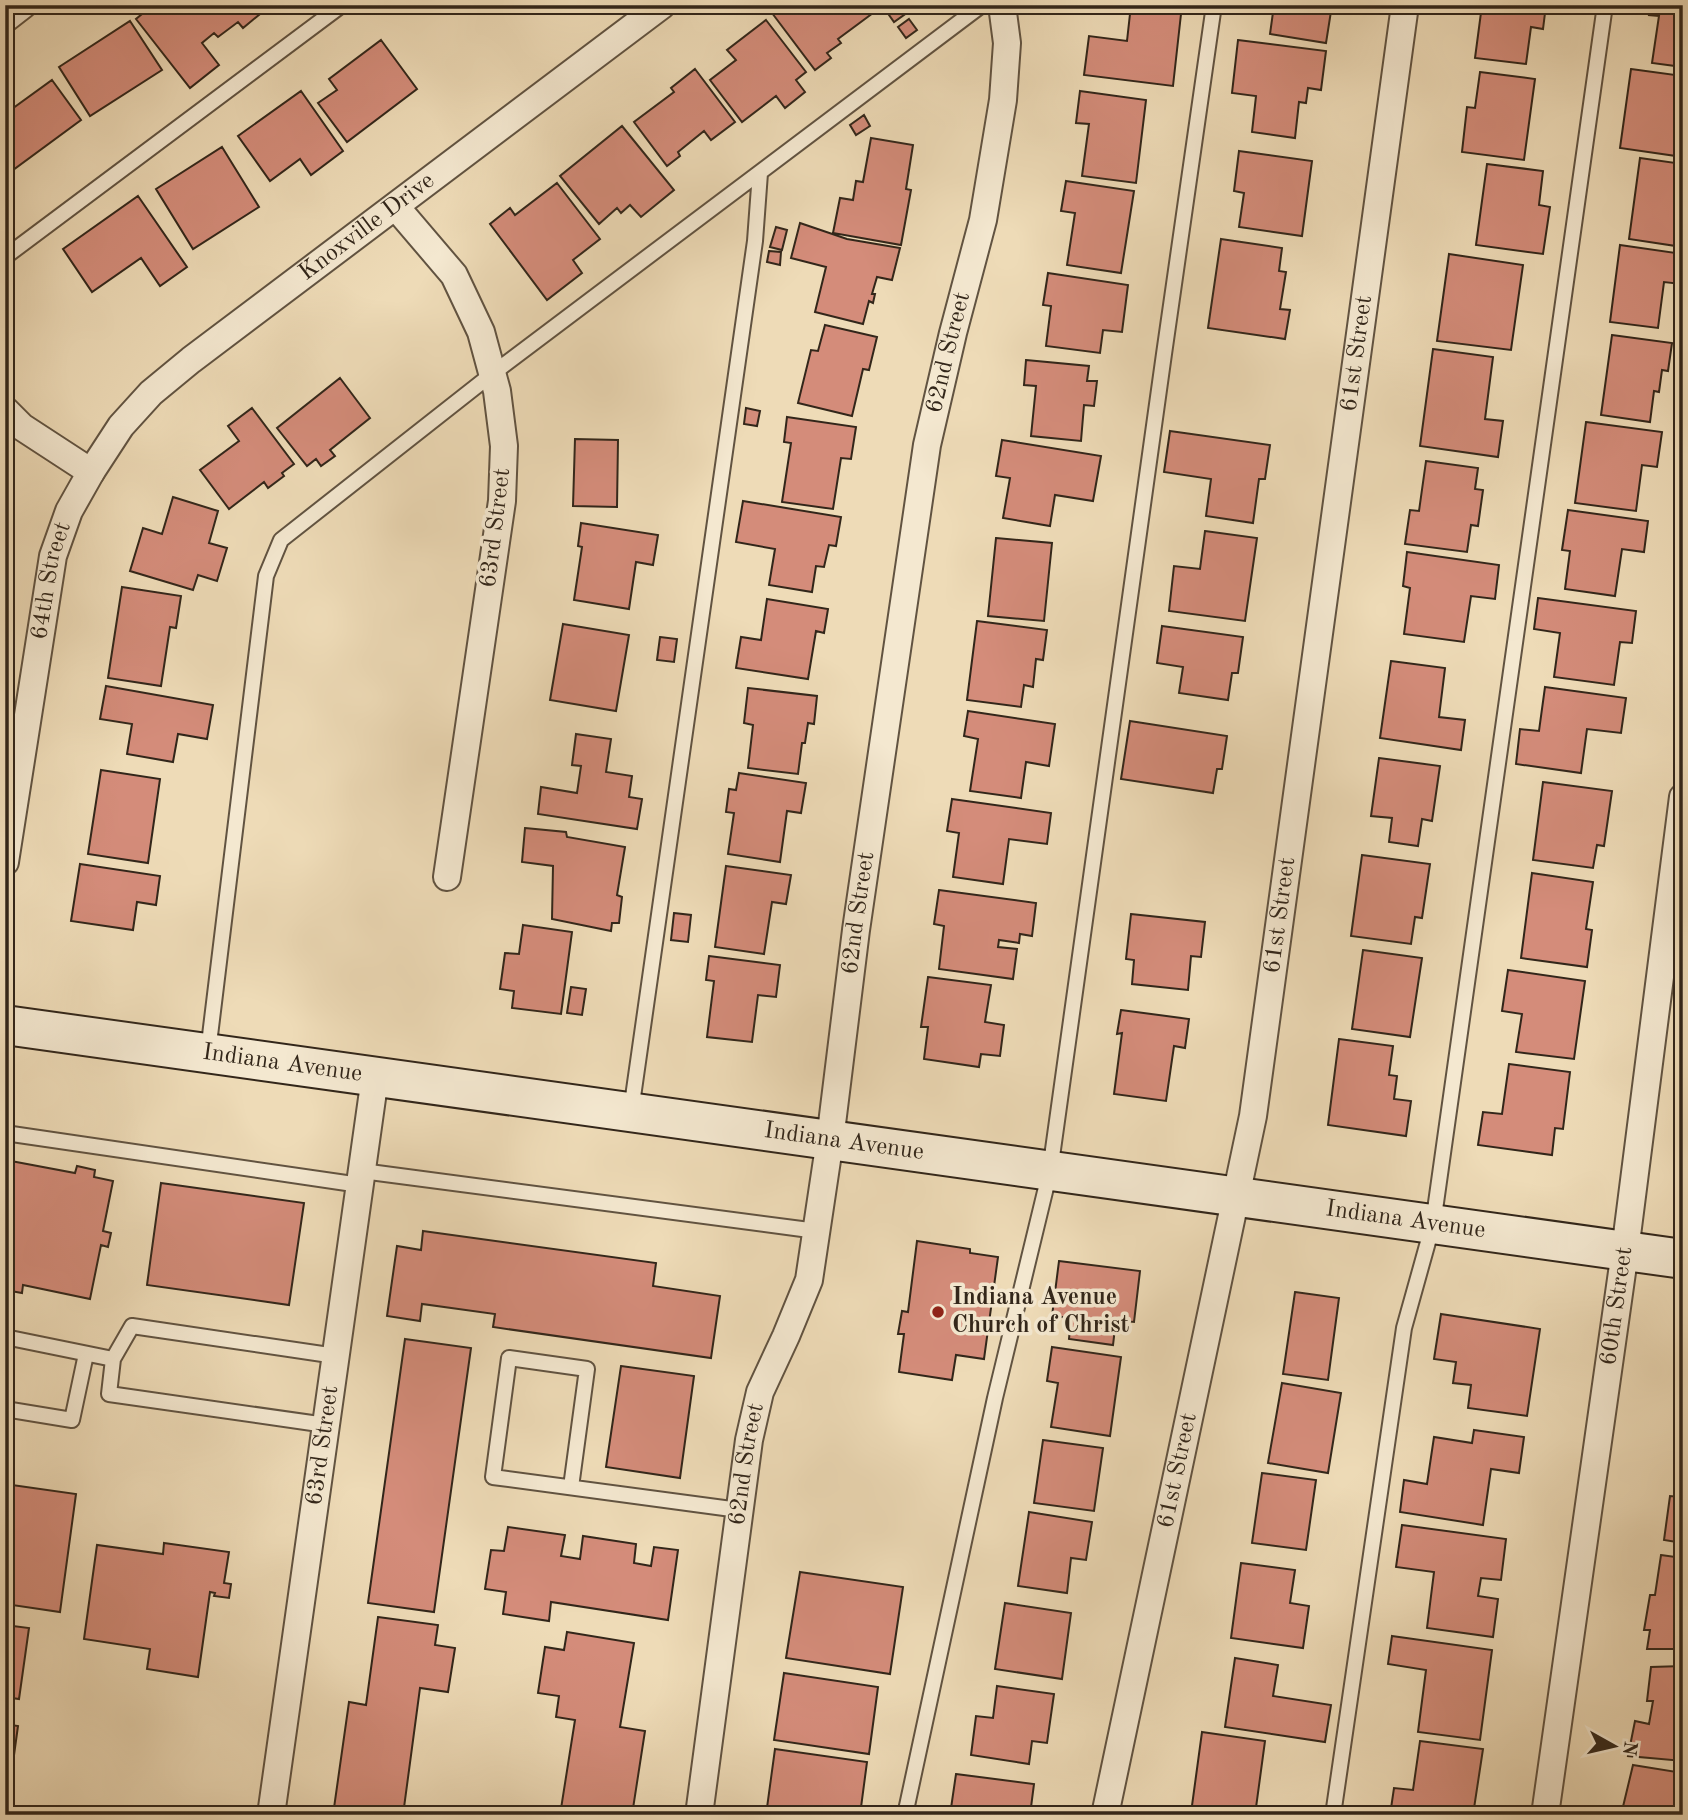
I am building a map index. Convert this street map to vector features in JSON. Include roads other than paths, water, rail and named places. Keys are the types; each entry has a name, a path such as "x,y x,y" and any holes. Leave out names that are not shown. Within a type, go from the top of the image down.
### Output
{"main road":[{"name":"Indiana Avenue","path":"5,1025 1683,1259"}],"street":[{"path":"5,19 23,5"},
{"name":"Knoxville Drive","path":"92,472 121,426 151,393 191,360 662,5"},
{"name":"62nd Street","path":"699,1815 749,1440 760,1392 809,1280 830,1140 856,930 927,444 983,220 1003,100 1007,43 1002,5"},
{"name":"61st Street","path":"1105,1815 1253,1116 1405,5"},
{"name":"63rd Street","path":"396,207 454,275 481,332 497,391 504,446 502,501 447,877"},
{"path":"5,410 22,427 92,472"},
{"name":"64th Street","path":"5,862 53,556 69,511 92,472"},
{"name":"60th Street","path":"1545,1815 1625,1251 1683,797"},
{"name":"63rd Street","path":"271,1815 375,1077"}],"lane":[{"path":"5,257 342,5"},
{"path":"207,1053 266,576 281,540 492,374 982,5"},
{"path":"905,1815 995,1398 1050,1171 1214,5"},
{"path":"1333,1815 1404,1328 1433,1224 1605,5"},
{"path":"631,1112 755,241 760,173"},
{"path":"5,1133 817,1231"},
{"path":"326,1424 109,1395 113,1359 131,1326 336,1356"},
{"path":"5,1337 113,1359"},
{"path":"5,1409 72,1420 86,1354"},
{"path":"571,1487 587,1369 509,1358 493,1477 739,1510"}],"place":[{"name":"Indiana Avenue Church of Christ","path":"938,1312"}]}
